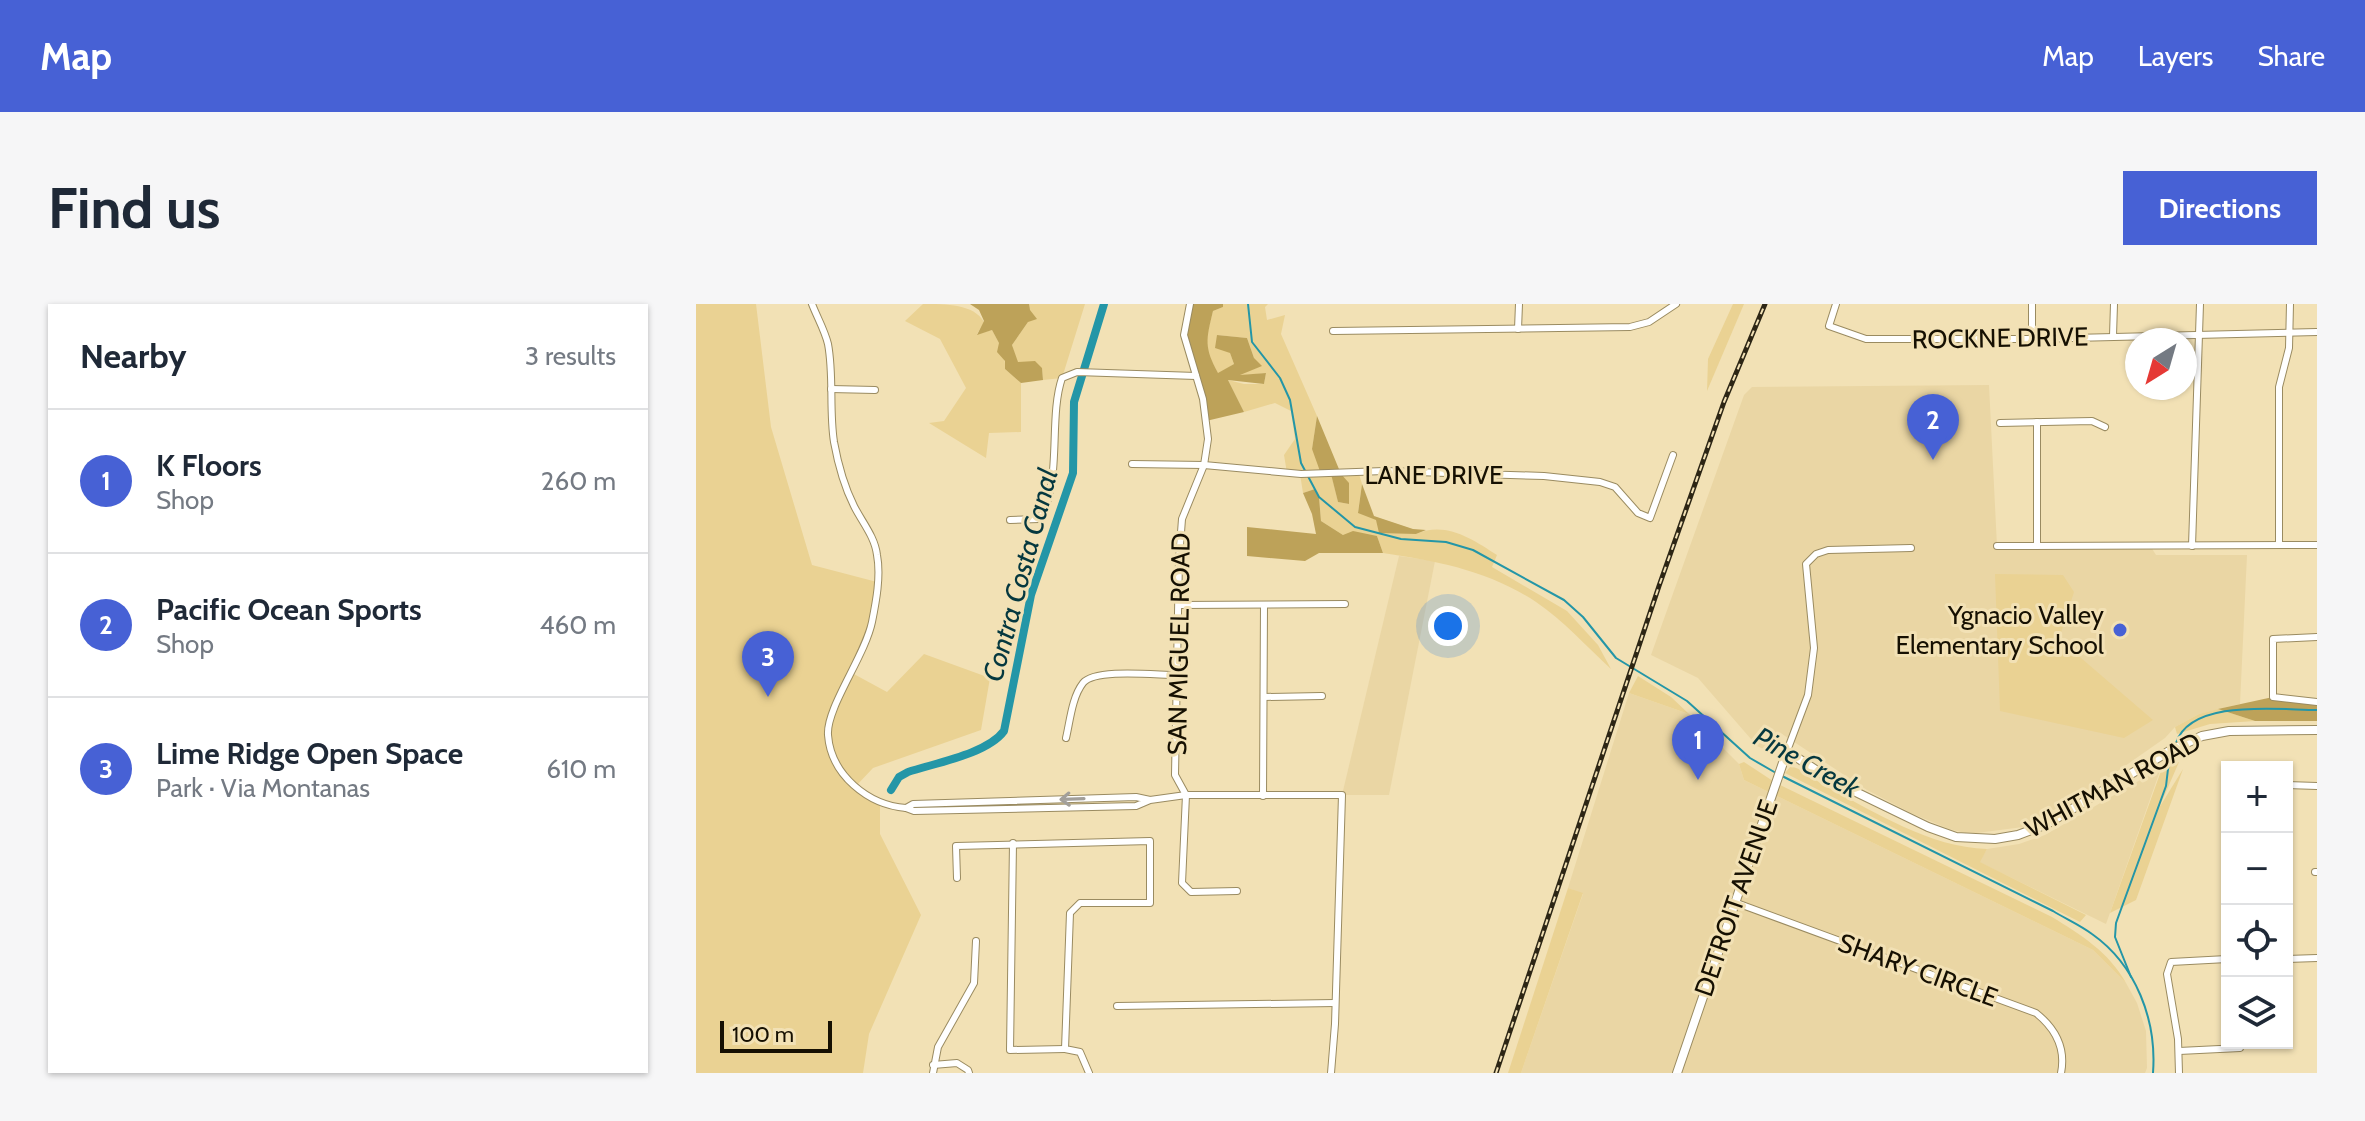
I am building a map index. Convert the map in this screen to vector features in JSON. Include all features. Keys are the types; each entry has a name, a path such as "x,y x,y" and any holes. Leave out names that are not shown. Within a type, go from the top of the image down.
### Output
{"street":[{"path":"812,304 827,343 834,439 842,478 878,556 872,623 865,648 828,721 828,736 837,766 847,780 880,804 906,808 913,804 929,803 1136,797 1150,800 1186,795 1342,795 1331,1073"},
{"name":"SAN MIGUEL ROAD","path":"1190,304 1184,335 1203,399 1208,439 1204,465 1182,519 1175,775 1186,795 1182,883 1191,892 1237,891"},
{"path":"1518,329 1519,304"},
{"path":"1333,331 1630,327 1649,322 1676,304"},
{"name":"ROCKNE DRIVE","path":"1836,304 1829,326 1866,339 2032,339 2317,332"},
{"path":"2032,304 2032,339"},
{"path":"2113,336 2114,304"},
{"path":"2192,546 2200,304"},
{"path":"2279,545 2279,387 2290,333 2290,304"},
{"path":"1010,520 1039,519 1048,506 1057,391 1062,378 1077,372 1196,376"},
{"path":"831,389 875,390"},
{"path":"2000,423 2092,421 2105,427"},
{"path":"2037,422 2037,546"},
{"name":"LANE DRIVE","path":"1132,464 1204,465 1301,474 1341,475 1384,471 1544,476 1600,482 1615,487 1638,513 1650,518 1673,455"},
{"path":"1997,546 2317,545"},
{"name":"DETROIT AVENUE","path":"1677,1073 1808,695 1814,648 1806,564 1816,554 1828,550 1911,548"},
{"path":"1179,605 1345,604"},
{"path":"1263,796 1264,605"},
{"path":"2317,637 2273,639 2273,697 2317,702"},
{"path":"1066,738 1077,692 1085,680 1097,675 1176,675"},
{"path":"1264,697 1322,696"},
{"name":"WHITMAN ROAD","path":"1787,751 1831,780 1928,827 1975,840 2034,830 2180,745 2202,736 2229,731 2317,730"},
{"path":"2293,785 2317,786"},
{"path":"957,878 956,846 1150,841 1150,903 1080,903 1070,913 1065,1049"},
{"path":"1013,843 1010,1050 1065,1049 1080,1052 1089,1073"},
{"name":"SHARY CIRCLE","path":"1734,902 2036,1013 2050,1024 2059,1041 2064,1058 2061,1073"},
{"path":"969,1073 957,1063 933,1069 938,1047 974,983 976,941"},
{"path":"2293,959 2317,958"},
{"path":"2179,1073 2179,1051 2167,974 2171,962 2221,959"},
{"path":"1117,1006 1335,1003"},
{"path":"2179,1051 2221,1049"}],"shaded area":[{"path":"696,304 756,304 771,427 812,565 877,582 872,623 852,673 887,692 924,654 990,678 981,730 873,768 856,786 880,804 880,834 921,915 869,1034 863,1073 696,1073"},
{"path":"923,304 958,306 979,316 984,322 977,334 992,330 1003,353 1005,369 1021,383 1021,432 989,433 986,458 929,423 944,421 966,388 940,339 905,321"},
{"path":"970,304 1029,304 1037,319 1028,322 1012,345 1018,362 1035,361 1042,368 1043,380 1021,383 1005,369 1005,361 997,352 999,343 992,330 977,335 984,321 979,310"},
{"path":"1029,304 1085,304 1062,378 1043,380 1042,369 1017,362 1012,345 1028,322"},
{"path":"1190,304 1223,304 1223,307 1213,311 1208,337 1208,350 1218,373 1234,364 1230,353 1215,348 1217,335 1247,338 1254,358 1262,366 1240,375 1266,373 1264,384 1228,380 1244,412 1206,421 1184,335"},
{"path":"1223,304 1268,304 1265,307 1267,320 1285,315 1281,334 1317,416 1312,449 1331,473 1338,502 1349,504 1341,475 1359,474 1362,484 1358,512 1416,534 1448,531 1488,549 1497,555 1492,567 1567,611 1598,645 1611,669 1556,617 1518,591 1462,569 1383,553 1377,536 1343,535 1321,521 1319,497 1315,489 1303,493 1300,474 1287,473 1284,455 1295,439 1291,411 1275,403 1244,412 1228,380 1264,384 1266,373 1236,376 1254,358 1247,338 1217,335 1234,364 1218,374 1213,364 1207,337 1213,311 1223,307"},
{"path":"1733,304 1744,304 1707,391 1708,359"},
{"path":"1989,385 1997,546 2151,547 2156,555 2247,555 2240,704 2199,714 2175,727 2165,738 2095,787 2023,827 1969,834 1911,813 1867,790 1782,734 1774,754 1757,746 1698,678 1651,655 1744,395 1752,387"},
{"path":"1317,416 1341,474 1349,483 1349,504 1338,502 1331,474 1321,474 1312,449"},
{"path":"1362,484 1374,516 1413,529 1426,530 1416,534 1379,533 1376,520 1358,513"},
{"path":"1315,489 1319,497 1321,521 1343,535 1353,531 1377,536 1383,553 1319,553 1305,561 1247,556 1247,527 1316,534 1303,493"},
{"path":"1399,556 1435,561 1389,795 1342,795"},
{"path":"1995,574 2063,575 2074,592 2059,639 2153,720 2124,738 2000,711"},
{"path":"1638,676 1671,697 1689,714 1629,693"},
{"path":"1629,693 1689,714 1739,764 1744,780 2093,950 2126,983 2137,1003 2146,1031 2145,1073 1521,1073 1583,894 1568,888"},
{"path":"2273,697 2317,702 2317,721 2255,721 2218,709"},
{"path":"2218,709 2255,721 2210,724 2177,734 2175,727 2199,714"},
{"path":"1744,762 1776,783 2052,917 2103,953 2126,983 2093,950 1744,780 1739,764"},
{"path":"2179,762 2159,808 2183,769 2136,900 2110,913 2161,771"},
{"path":"1790,767 1884,818 1924,835 1966,847 1987,849 1980,862 2086,915 2080,922 1785,773"},
{"path":"2161,768 2106,924 1979,862 1987,849 2019,844 2045,835"},
{"path":"1568,888 1583,893 1521,1073 1508,1073"}],"waterway":[{"name":"Contra Costa Canal","path":"891,790 899,777 908,772 973,752 1004,731 1031,595 1073,473 1074,402 1104,304"},
{"name":"Pine Creek","path":"1248,304 1252,342 1280,378 1290,400 1301,463 1319,497 1355,527 1401,539 1446,542 1473,550 1564,600 1583,617 1616,658 1687,701 1750,758 1776,773"},
{"path":"2176,743 2185,729 2199,719 2217,713 2260,709 2317,710"},
{"path":"2131,977 2115,937 2116,923 2166,786 2173,753"},
{"name":"Pine Creek","path":"1782,776 2053,911 2092,934 2121,961 2140,995 2151,1033 2153,1073"}],"railway":[{"path":"1496,1073 1659,586 1724,402 1765,304"}],"place":[{"name":"Pacific Ocean Sports","path":"1933,460"},
{"name":"Ygnacio Valley Elementary School","path":"2120,630"},
{"name":"Lime Ridge Open Space","path":"768,697"},
{"name":"K Floors","path":"1698,780"}]}
